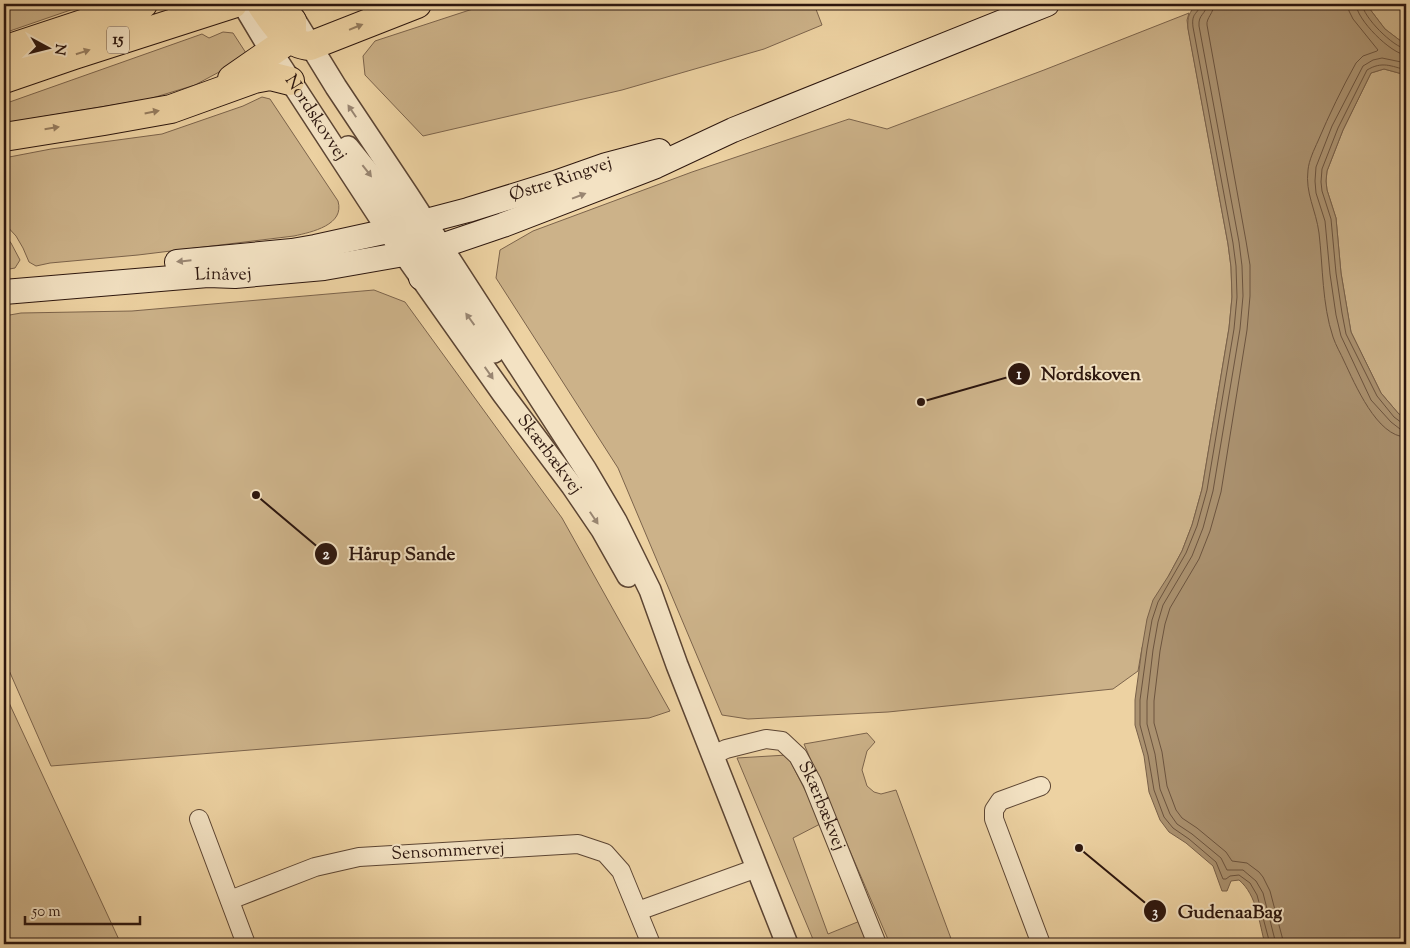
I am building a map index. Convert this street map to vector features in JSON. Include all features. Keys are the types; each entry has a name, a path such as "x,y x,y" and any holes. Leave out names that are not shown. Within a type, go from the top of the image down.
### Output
{"highway":[{"name":"15","path":"4,50 143,4"},
{"name":"15","path":"4,79 233,4"},
{"path":"208,95 280,23 417,4"},
{"path":"4,136 171,109 254,79 270,76 290,81"}],"main road":[{"name":"Østre Ringvej","path":"416,238 503,225 656,166 733,130 1047,4"},
{"name":"Østre Ringvej","path":"416,238 468,210 606,165 733,130"},
{"name":"Linåvej","path":"4,292 208,275 234,268 324,258 416,238"},
{"name":"Linåvej","path":"4,282 69,272 416,238"},
{"path":"416,238 421,278"}],"street":[{"name":"Nordskovvej","path":"244,4 280,23 336,87 408,195 416,238"},
{"name":"Nordskovvej","path":"280,23 290,81 337,131 378,184 416,238"},
{"name":"Skærbækvej","path":"416,238 513,379 566,439 616,521 650,590 677,665 787,944"},
{"name":"Skærbækvej","path":"421,278 602,530 677,665"},
{"name":"Skærbækvej","path":"713,755 726,749 766,739 782,741 798,756 812,782 876,944"},
{"path":"1040,944 994,819 994,810 1000,801 1041,786"},
{"path":"199,819 246,944"},
{"name":"Sensommervej","path":"230,900 315,867 359,857 578,844 605,853 621,871 651,944"},
{"path":"638,911 757,868"}],"shaded area":[{"path":"4,4 88,4 4,33"},
{"path":"488,4 814,4 822,25 764,49 622,90 423,136 365,75 363,56 375,41"},
{"path":"1366,4 1406,4 1406,45 1385,29"},
{"path":"1189,13 1187,20 1188,28 1228,244 1232,297 1229,328 1202,489 1192,525 1182,551 1169,575 1142,648 1138,671 1113,689 888,712 748,719 722,715 618,468 496,278 500,250 533,231 692,172 849,119 887,129"},
{"path":"223,32 233,33 246,53 221,71 195,85 149,99 4,123 4,104 202,34 209,38"},
{"path":"1384,69 1406,75 1406,420 1381,393 1351,332 1341,273 1336,218 1326,181 1327,171 1343,130 1371,73"},
{"path":"262,97 270,99 338,201 339,209 337,216 325,226 294,236 36,266 29,262 16,236 4,223 4,158 51,149 162,134 243,106"},
{"path":"4,234 20,260 15,268 4,270"},
{"path":"374,290 405,302 562,518 670,711 649,718 51,766 4,659 4,316 21,313 132,311"},
{"path":"4,692 121,944 4,944"},
{"path":"867,733 875,742 867,751 862,770 867,786 874,792 881,794 896,790 953,944 890,944 804,744"},
{"path":"787,755 822,823 793,838 828,934 860,921 869,944 815,944 737,758"}],"water":[{"path":"1197,4 1366,4 1385,29 1406,45 1406,75 1384,69 1371,73 1343,130 1327,171 1326,181 1336,218 1341,273 1351,332 1381,393 1406,420 1406,944 1265,944 1254,901 1245,886 1239,880 1231,881 1227,891 1222,891 1213,866 1186,843 1169,832 1160,820 1149,792 1144,756 1135,725 1135,700 1142,648 1147,619 1153,600 1182,551 1192,525 1202,489 1229,328 1232,297 1228,244 1188,29 1189,15"}],"place":[{"name":"Nordskoven","path":"921,402"},
{"name":"Hårup Sande","path":"256,495"},
{"name":"GudenaaBag","path":"1079,848"}]}
